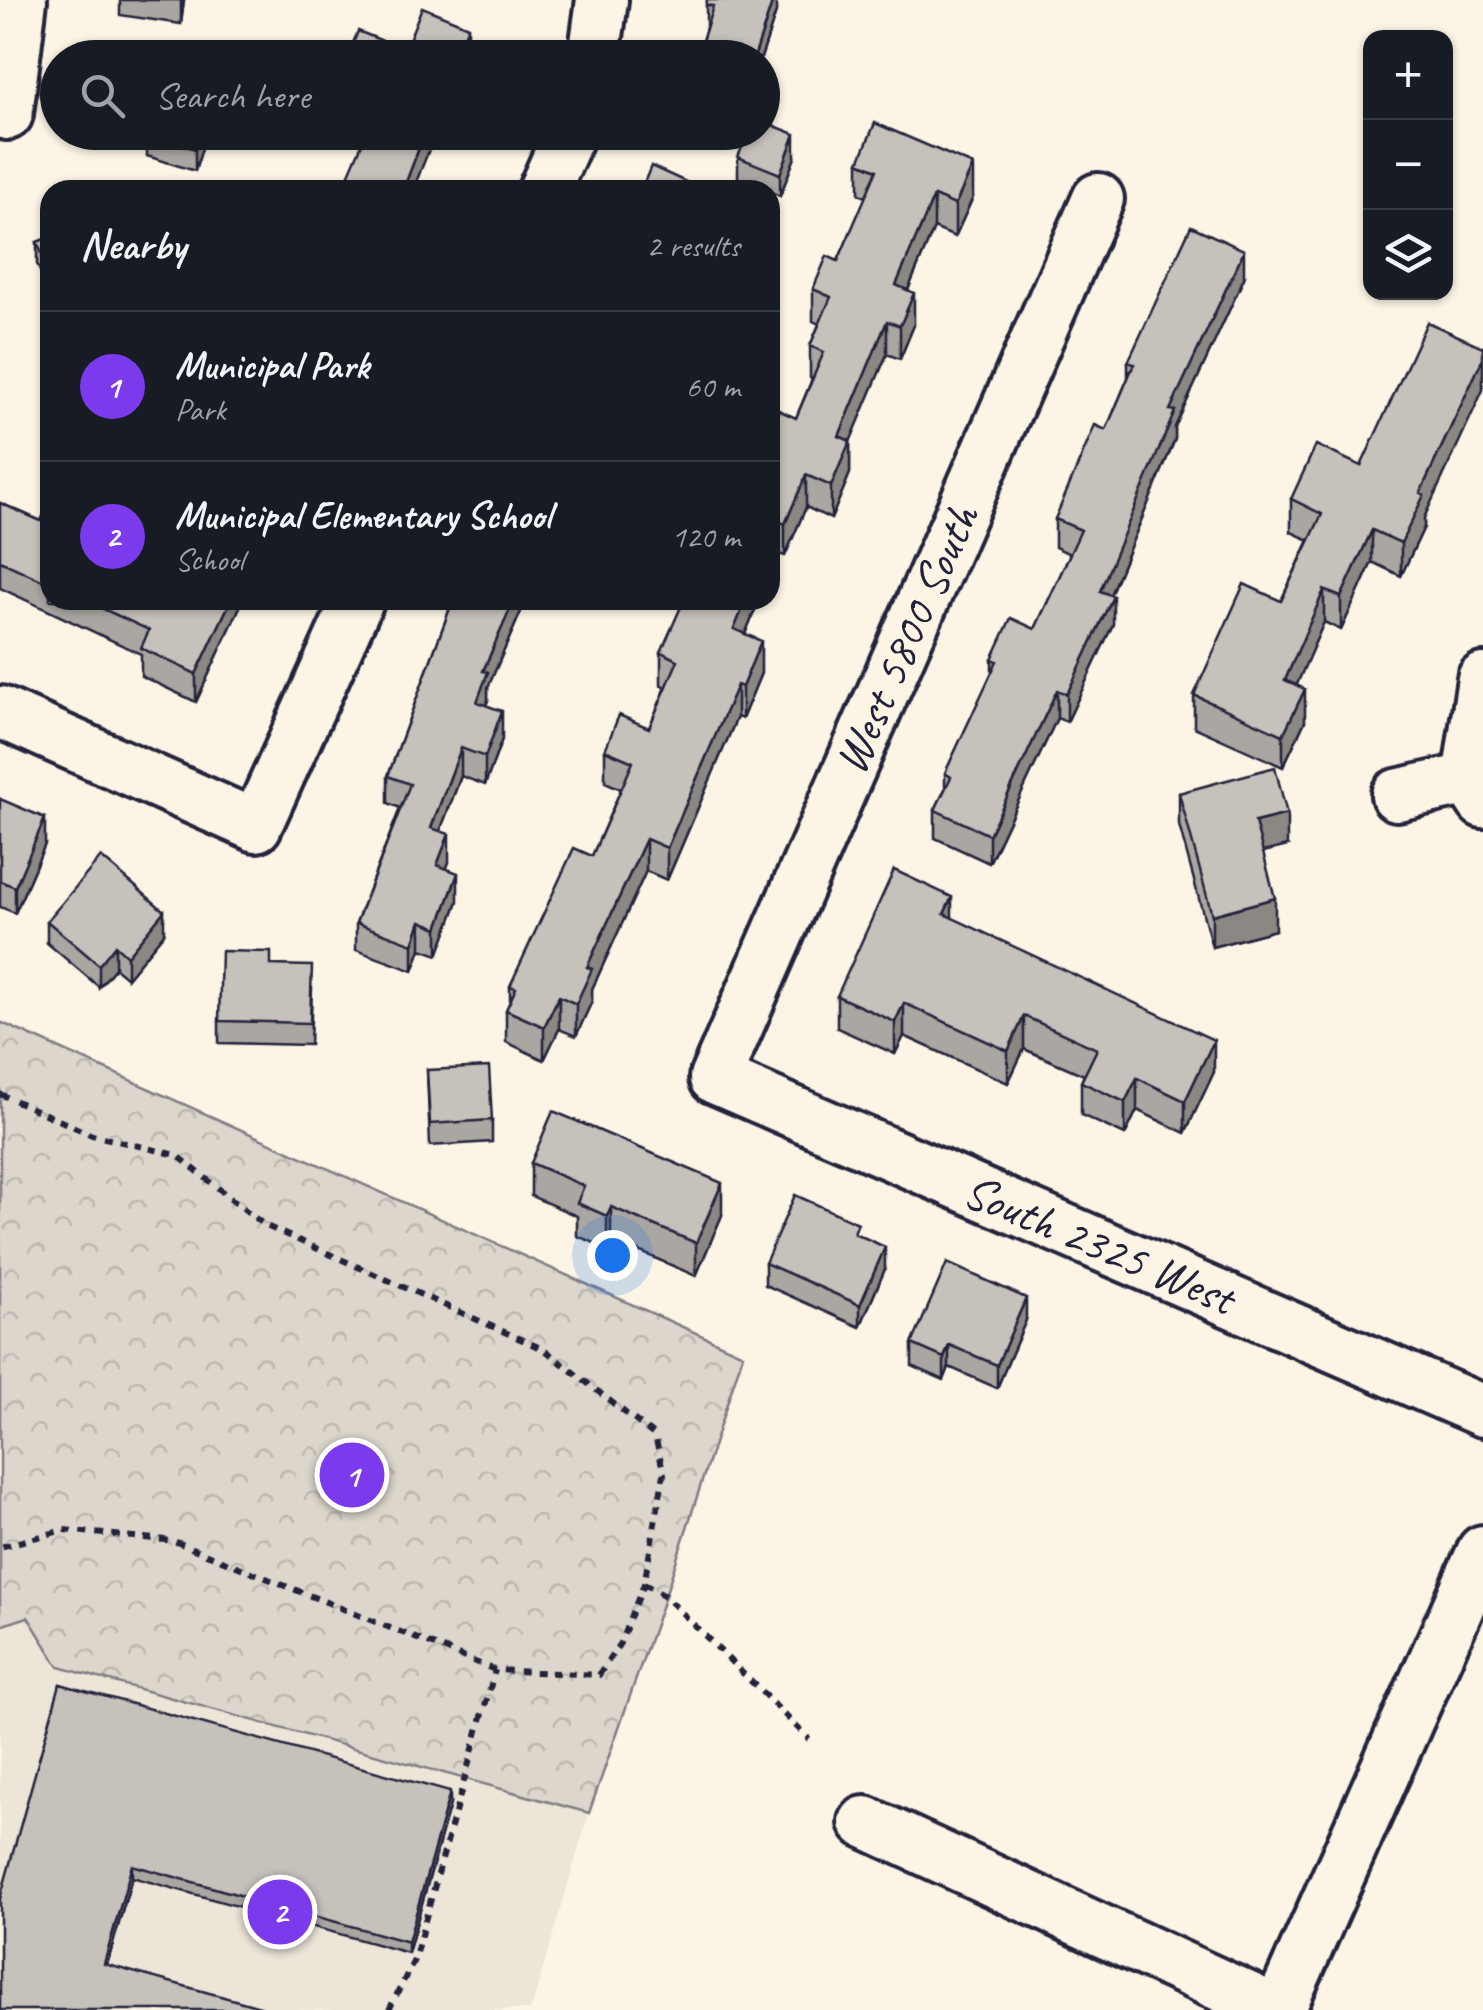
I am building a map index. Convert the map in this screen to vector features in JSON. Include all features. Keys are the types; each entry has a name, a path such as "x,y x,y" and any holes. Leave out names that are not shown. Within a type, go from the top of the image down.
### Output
{"street":[{"path":"7,114 21,0"},
{"path":"596,40 602,0"},
{"path":"548,180 562,150"},
{"name":"West 5800 South","path":"715,1078 1098,199"},
{"path":"0,712 256,826 353,610"},
{"path":"1397,795 1476,790 1483,679"},
{"name":"South 2325 West","path":"715,1078 1483,1411"},
{"path":"866,1822 1276,2010 1467,1629 1483,1551"}],"path":[{"path":"0,1094 92,1135 176,1156 264,1225 546,1350 654,1436 664,1474 644,1584 620,1643 598,1675 495,1670 174,1541 64,1530 0,1547"},
{"path":"644,1584 665,1596 810,1739"},
{"path":"390,2010 414,1960 495,1670"}],"shaded area":[{"path":"28,1617 60,1667 589,1813 531,2010 0,2010 0,1626"}],"green space":[{"path":"0,1022 743,1354 665,1596 589,1813 59,1667 28,1617 0,1626"}],"building":[{"path":"707,0 773,0 760,40 703,40 713,6 706,5"},
{"path":"422,7 468,26 462,40 409,40"},
{"path":"358,31 380,40 354,40"},
{"path":"875,123 973,165 955,205 934,196 896,285 914,293 900,326 887,321 839,436 850,441 831,486 806,475 785,524 780,522 780,411 796,418 824,352 810,346 831,297 813,289 827,256 838,261 877,170 859,162"},
{"path":"780,128 795,134 780,174 738,157 741,150 780,150"},
{"path":"359,150 418,150 407,180 346,180"},
{"path":"651,166 682,180 645,180"},
{"path":"1191,226 1244,250 1170,410 1175,411 1100,591 1113,596 1067,694 1057,690 989,835 935,810 951,777 945,773 997,661 992,659 1011,618 1035,629 1081,530 1055,519 1095,425 1106,430 1134,364 1128,362"},
{"path":"1427,322 1483,347 1483,358 1401,543 1372,530 1341,597 1324,590 1285,680 1305,689 1283,735 1194,695 1244,584 1281,601 1322,514 1291,499 1316,445 1361,466"},
{"path":"0,503 40,521 40,579 0,561"},
{"path":"106,610 226,610 196,674 141,648 149,630"},
{"path":"449,610 510,610 483,671 488,672 477,702 502,711 485,757 461,748 431,828 449,834 437,865 458,873 438,928 421,921 413,944 356,923 410,784 388,776"},
{"path":"680,610 742,610 734,629 761,641 742,687 737,685 667,848 646,839 587,967 592,969 576,1004 559,996 544,1027 506,1010 516,988 510,986 574,848 592,856 633,762 605,750 619,715 649,728 678,660 661,652"},
{"path":"1275,767 1287,814 1255,822 1275,898 1212,915 1179,793"},
{"path":"0,799 45,818 15,887 0,881"},
{"path":"101,857 164,911 127,956 115,945 99,965 47,921"},
{"path":"894,870 952,897 944,914 1214,1040 1185,1101 1137,1078 1125,1102 1081,1082 1097,1049 1024,1016 1008,1051 904,1003 895,1022 837,996"},
{"path":"221,951 271,952 271,965 312,966 310,1023 219,1021"},
{"path":"489,1067 492,1120 430,1124 427,1070"},
{"path":"553,1111 722,1183 696,1243 611,1207 607,1216 577,1203 584,1186 531,1163"},
{"path":"795,1195 858,1223 854,1233 885,1247 860,1305 765,1263"},
{"path":"947,1263 1026,1298 997,1365 949,1345 944,1358 912,1344"},
{"path":"60,1684 450,1792 408,1942 132,1865 104,1964 271,2010 0,2010 0,1899"}],"place":[{"name":"Municipal Park","path":"352,1475"},
{"name":"Municipal Elementary School","path":"280,1912"}]}
